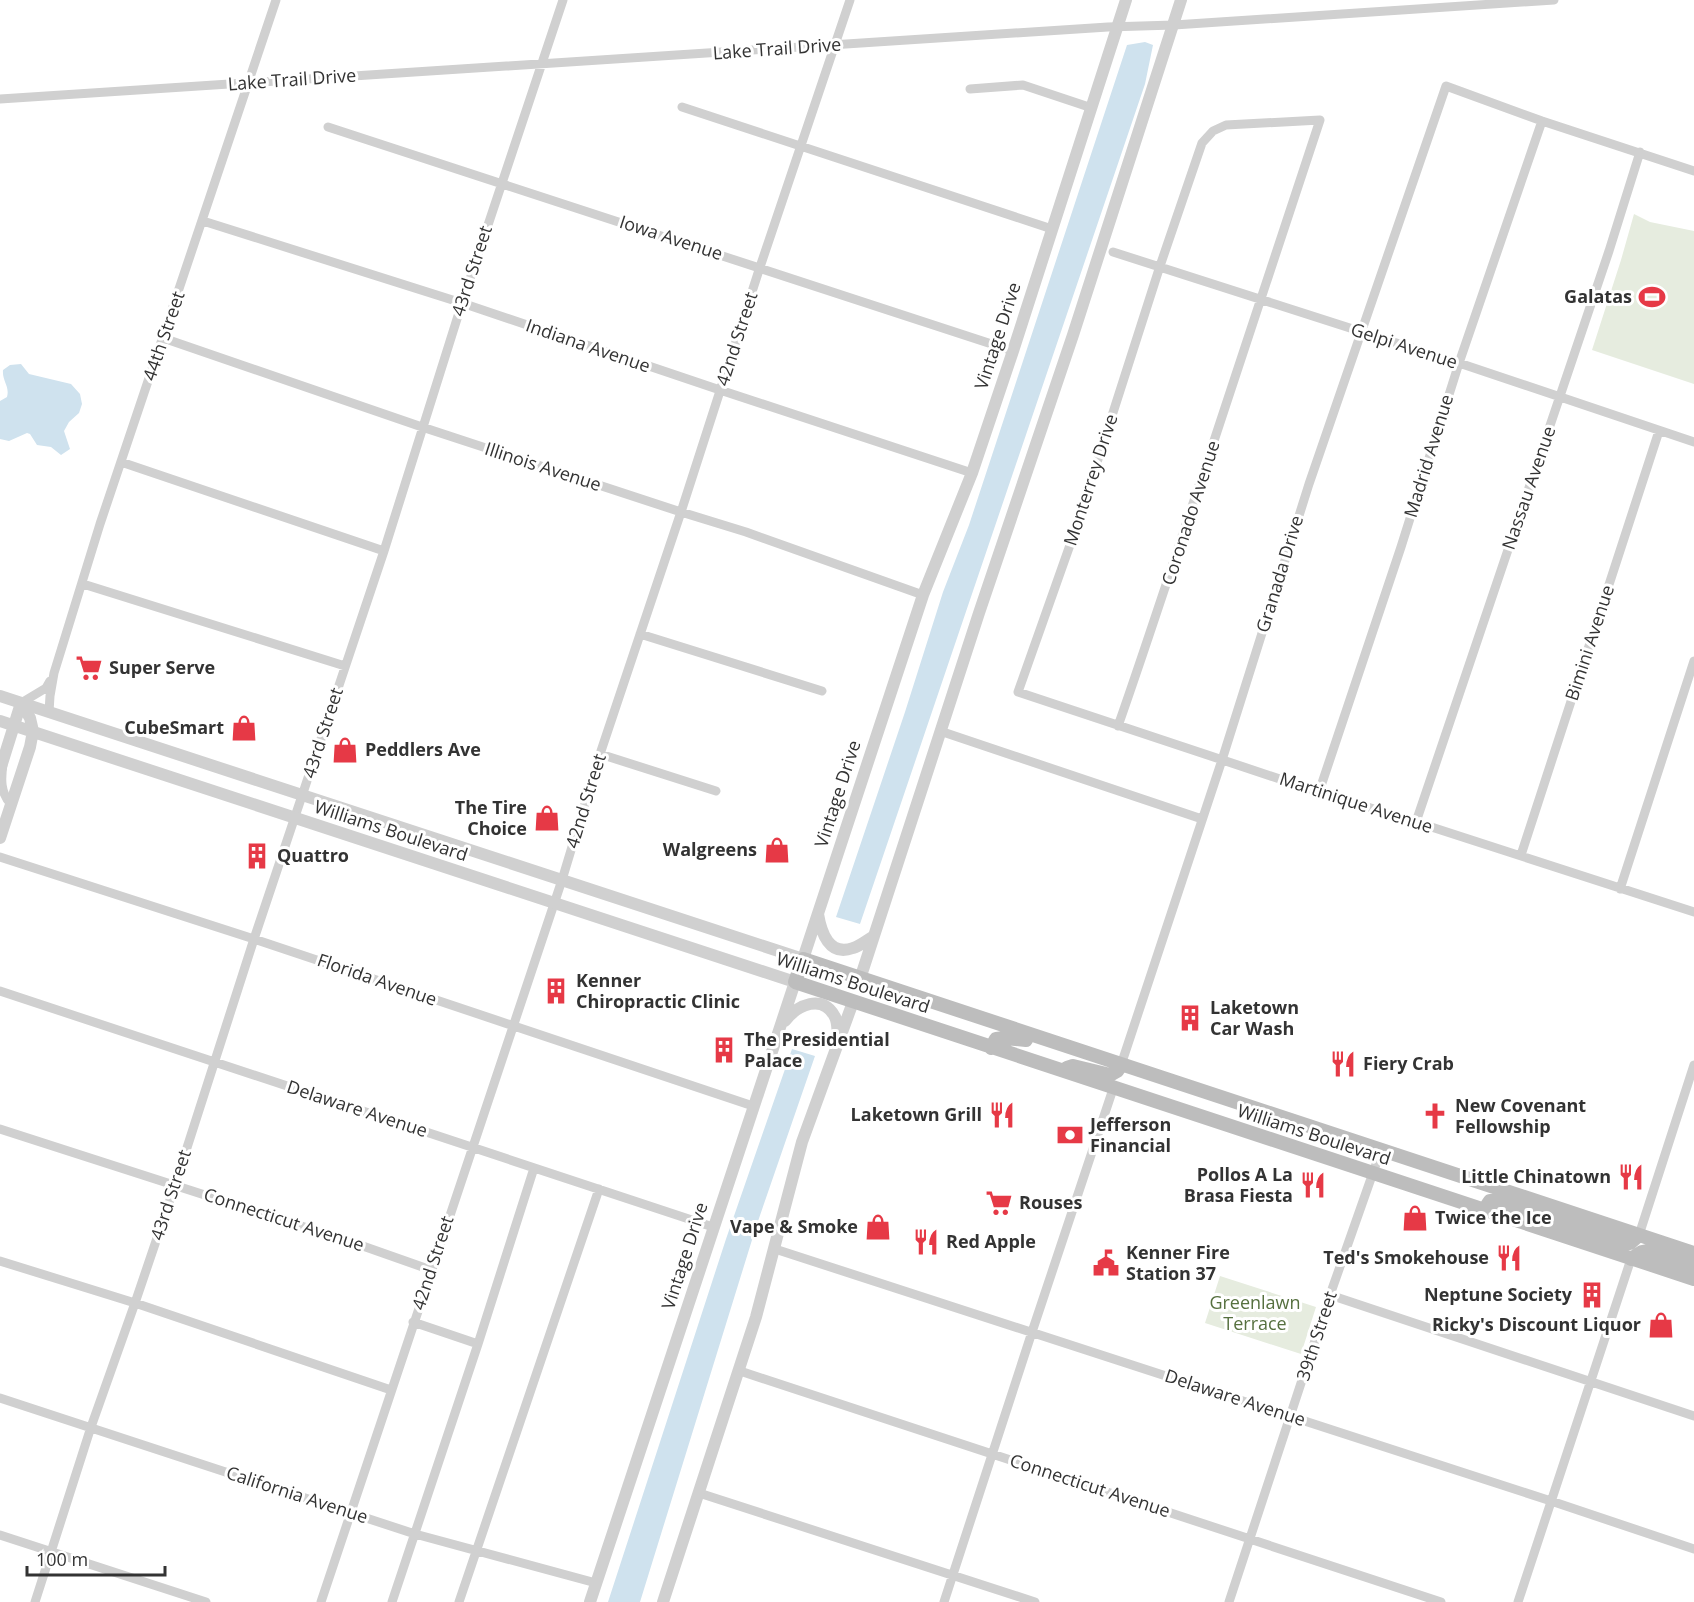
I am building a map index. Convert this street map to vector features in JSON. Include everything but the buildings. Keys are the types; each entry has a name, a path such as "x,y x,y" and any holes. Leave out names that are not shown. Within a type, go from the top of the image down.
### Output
{"main road":[{"name":"Williams Boulevard","path":"802,959 1694,1253"},
{"name":"Vintage Drive","path":"795,982 802,959"},
{"path":"853,1002 860,979"},
{"name":"Williams Boulevard","path":"795,982 1113,1089 1694,1279"},
{"path":"991,1048 996,1039 1004,1038 1067,1047"},
{"path":"1062,1072 1073,1066 1110,1075 1121,1065"},
{"path":"1113,1089 1120,1079 1126,1076 1161,1086 1175,1083"},
{"path":"1484,1210 1490,1201 1496,1201 1624,1242 1630,1243 1639,1235"},
{"path":"1631,1259 1647,1251 1694,1265"}],"street":[{"name":"44th Street","path":"49,712 54,674 100,524 276,0"},
{"name":"43rd Street","path":"34,1602 91,1427 175,1185 254,939 384,551 501,183 563,0"},
{"name":"42nd Street","path":"321,1602 562,880 600,754 850,0"},
{"name":"Vintage Drive","path":"802,959 923,595 972,473 1126,0"},
{"path":"860,979 1181,0"},
{"name":"Lake Trail Drive","path":"0,99 1554,0"},
{"path":"970,89 1023,85 1092,108"},
{"name":"Granada Drive","path":"1121,1065 1222,760 1309,484 1446,86 1542,121"},
{"path":"682,107 1052,229"},
{"name":"Monterrey Drive","path":"1018,693 1076,528 1202,142 1213,131 1226,125 1320,120 1262,300"},
{"path":"1542,121 1694,171"},
{"name":"Madrid Avenue","path":"1319,792 1401,547 1459,363 1542,121"},
{"name":"Iowa Avenue","path":"328,127 1013,351"},
{"name":"Nassau Avenue","path":"1416,822 1609,251 1640,152"},
{"name":"Indiana Avenue","path":"203,221 462,303 972,473"},
{"name":"Gelpi Avenue","path":"1113,252 1459,363 1694,442"},
{"name":"Coronado Avenue","path":"1118,726 1151,634 1262,300"},
{"name":"Illinois Avenue","path":"163,338 422,427 746,532 923,595"},
{"name":"Bimini Avenue","path":"1521,855 1659,431"},
{"path":"122,462 384,551"},
{"path":"83,584 345,666"},
{"path":"640,634 822,691"},
{"path":"1620,889 1694,663"},
{"name":"44th Street","path":"21,703 46,688 54,674"},
{"name":"Martinique Avenue","path":"1018,693 1694,912"},
{"name":"Williams Boulevard","path":"0,696 802,959"},
{"path":"0,838 30,747 33,731 30,718 21,703"},
{"path":"11,804 2,788 1,765 21,703"},
{"path":"15,726 49,712"},
{"name":"Williams Boulevard","path":"0,721 795,982"},
{"path":"940,731 1202,819"},
{"path":"600,754 716,791"},
{"name":"Florida Avenue","path":"0,857 254,939 753,1106"},
{"path":"818,913 820,929 825,939 838,949 847,950 856,947 874,936"},
{"name":"Vintage Drive","path":"590,1602 795,982"},
{"name":"Delaware Avenue","path":"0,991 713,1227"},
{"path":"663,1602 740,1371 775,1249 802,1142 853,1002"},
{"path":"778,1029 791,1012 800,1006 808,1003 817,1004 829,1010 834,1016 838,1040"},
{"path":"1639,1235 1694,1065"},
{"path":"944,1602 1113,1089"},
{"name":"Connecticut Avenue","path":"0,1129 431,1269"},
{"name":"39th Street","path":"1229,1602 1330,1295 1381,1150"},
{"path":"392,1602 534,1168"},
{"path":"459,1602 599,1189"},
{"name":"Delaware Avenue","path":"775,1249 1694,1549"},
{"path":"1518,1602 1631,1259"},
{"path":"0,1261 391,1390"},
{"path":"1330,1295 1694,1416"},
{"path":"413,1323 478,1344"},
{"name":"Connecticut Avenue","path":"740,1371 1441,1602"},
{"name":"California Avenue","path":"0,1398 415,1534 596,1583"},
{"path":"699,1493 1035,1602"},
{"path":"0,1535 206,1602"}],"green space":[{"name":"Galatas","path":"1634,214 1650,222 1694,231 1694,384 1592,350"},
{"name":"Greenlawn Terrace","path":"1220,1276 1316,1307 1301,1354 1205,1323"}],"water":[{"path":"1145,42 1153,45 1145,84 860,924 836,917 943,592 969,525 1127,45"},
{"path":"21,364 29,374 71,384 80,394 82,404 79,413 69,422 64,431 70,449 61,455 51,447 37,445 27,433 9,441 0,439 0,401 7,397 8,393 3,370 10,365"},
{"path":"792,1049 815,1056 756,1227 640,1602 608,1602 726,1239"}],"place":[{"name":"Galatas","path":"1652,297"},
{"name":"Super Serve","path":"89,668"},
{"name":"CubeSmart","path":"244,728"},
{"name":"Peddlers Ave","path":"345,750"},
{"name":"The Tire Choice","path":"547,818"},
{"name":"Walgreens","path":"777,850"},
{"name":"Quattro","path":"257,856"},
{"name":"Kenner Chiropractic Clinic","path":"556,991"},
{"name":"Laketown Car Wash","path":"1190,1018"},
{"name":"The Presidential Palace","path":"724,1050"},
{"name":"Fiery Crab","path":"1343,1064"},
{"name":"Laketown Grill","path":"1002,1115"},
{"name":"New Covenant Fellowship","path":"1435,1116"},
{"name":"Jefferson Financial","path":"1070,1135"},
{"name":"Little Chinatown","path":"1631,1177"},
{"name":"Pollos A La Brasa Fiesta","path":"1313,1185"},
{"name":"Rouses","path":"999,1203"},
{"name":"Twice the Ice","path":"1415,1218"},
{"name":"Vape & Smoke","path":"878,1227"},
{"name":"Red Apple","path":"926,1242"},
{"name":"Ted's Smokehouse","path":"1509,1258"},
{"name":"Kenner Fire Station 37","path":"1106,1263"},
{"name":"Neptune Society","path":"1592,1295"},
{"name":"Ricky's Discount Liquor","path":"1661,1325"}]}
